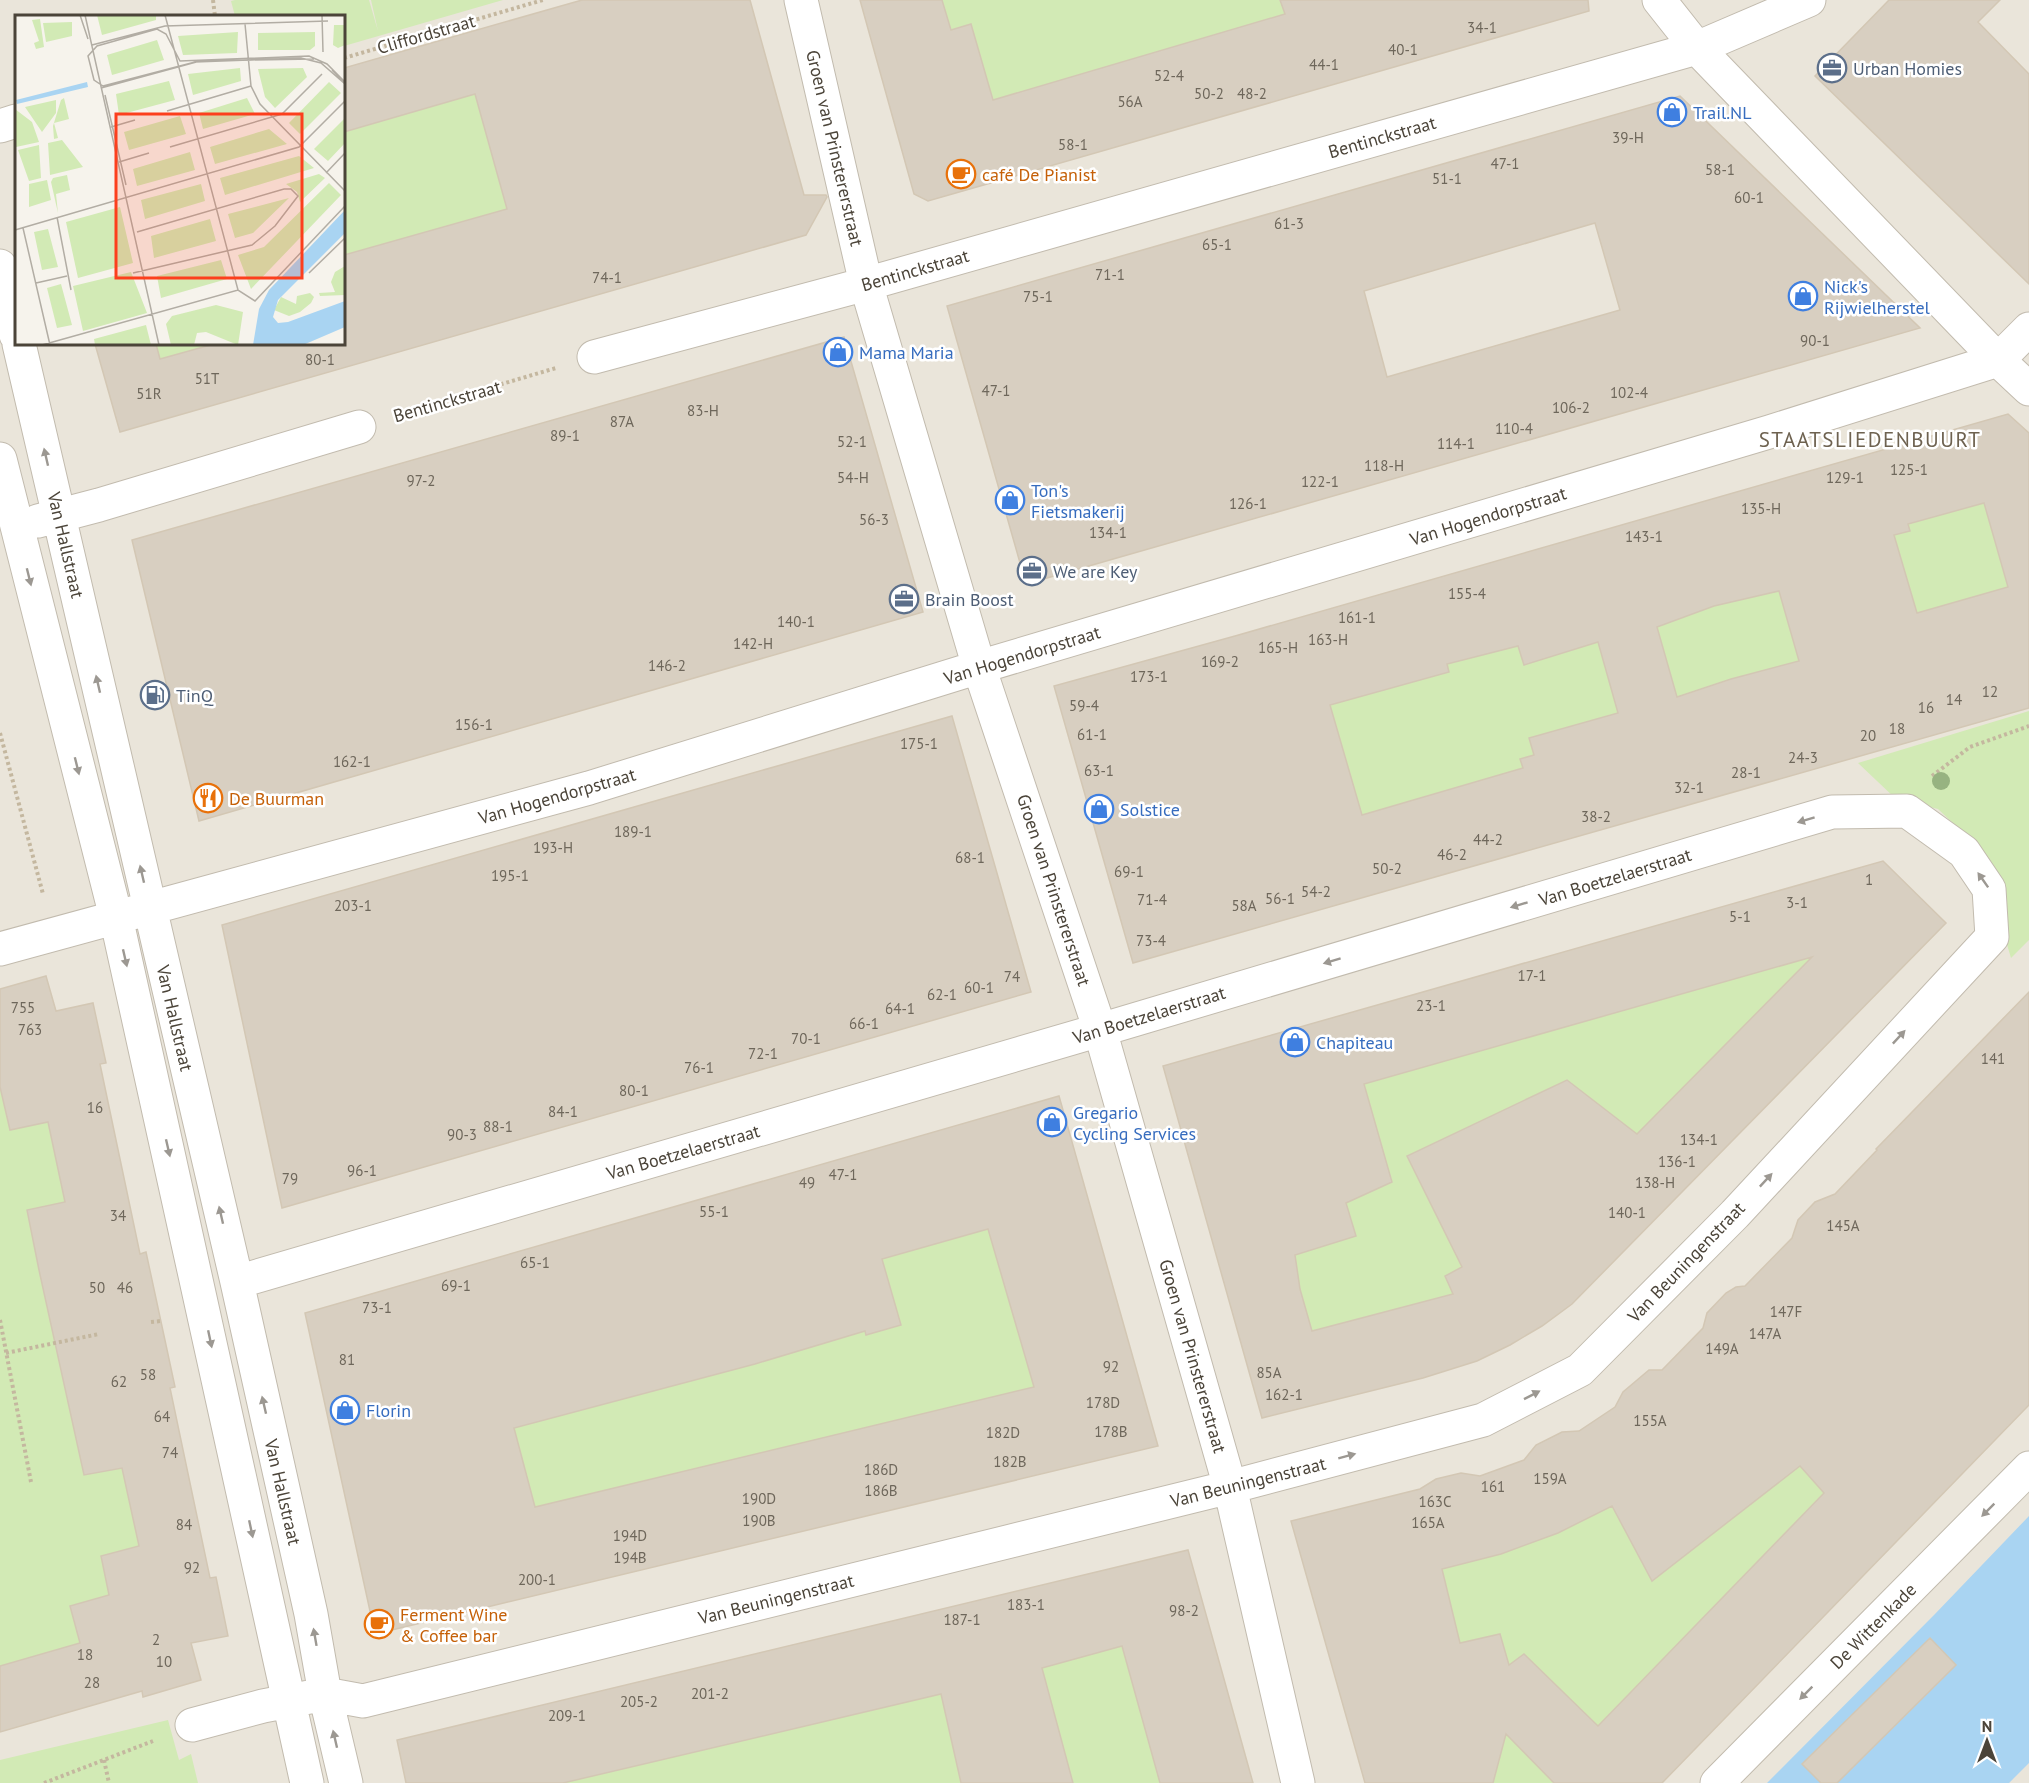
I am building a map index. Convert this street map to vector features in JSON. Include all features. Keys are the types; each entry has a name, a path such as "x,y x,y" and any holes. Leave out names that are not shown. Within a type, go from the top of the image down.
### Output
{"street":[{"name":"Groen van Prinstererstraat","path":"801,0 866,284 979,667 1100,1030 1230,1487 1298,1783"},
{"path":"1659,0 1697,48 1998,360 2029,389"},
{"name":"Bentinckstraat","path":"594,357 866,284 1697,48 1809,0"},
{"path":"0,126 15,121"},
{"path":"0,266 15,331"},
{"name":"Van Hogendorpstraat","path":"0,949 589,788 979,667 1769,432 1998,360 2029,329"},
{"name":"Van Hallstraat","path":"18,345 237,1282 346,1783"},
{"path":"16,527 359,427"},
{"name":"Van Hallstraat","path":"0,459 116,917 307,1783"},
{"name":"Van Boetzelaerstraat","path":"237,1282 1100,1030 1832,812 1907,811"},
{"name":"Van Beuningenstraat","path":"325,1694 363,1701 1230,1487 1483,1420 1580,1370 1735,1214 1992,937 1989,889 1964,852 1907,811"},
{"name":"De Wittenkade","path":"1717,1783 2029,1468"},
{"path":"192,1725 325,1694"}],"path":[{"path":"213,0 216,15"},
{"name":"Cliffordstraat","path":"345,58 543,0"},
{"name":"Bentinckstraat","path":"359,427 594,357"},
{"path":"1907,811 1929,778 1970,747 2029,726"},
{"path":"0,733 54,934"},
{"path":"0,1320 31,1482"},
{"path":"6,1353 99,1334"},
{"path":"44,1783 192,1725"},
{"path":"104,1760 109,1783"}],"shaded area":[{"path":"0,0 2029,0 2029,1783 0,1783"}],"green space":[{"path":"369,0 378,31 371,0 503,0 345,46 345,15 235,15 231,1"},
{"path":"909,0 1521,0 952,161"},
{"path":"703,20 762,219 345,331 345,121"},
{"path":"132,345 293,345 142,385"},
{"path":"2001,453 2029,629 1192,882 1139,697"},
{"path":"2029,711 2029,940 2011,958 1978,847 1938,809 1896,799 1858,763"},
{"path":"1888,911 1493,1294 1304,1351 1228,1089"},
{"path":"45,1007 184,1615 0,1667 0,1021"},
{"path":"1022,1142 1089,1378 417,1563 380,1326"},
{"path":"2029,1324 1586,1783 1410,1783 1335,1534"},
{"path":"1148,1586 1210,1783 460,1783"},
{"path":"168,1720 179,1760 191,1754 198,1783 0,1783 0,1760"}],"water":[{"path":"2029,1516 2029,1763 2009,1783 1767,1783 1935,1614"}],"building":[{"path":"582,0 750,0 804,195 826,195 827,197 806,235 120,432 95,345 156,345 160,359 210,345 345,345 345,255 507,209 475,94 345,132 345,68"},
{"path":"860,0 942,0 951,30 971,24 993,100 1285,14 1280,0 1588,0 1589,11 928,201 914,194"},
{"path":"1889,0 2000,0 1978,22 2029,74 2029,284 1815,76"},
{"path":"1680,96 1920,328 1026,584 947,306","holes":["1595,223 1620,310 1387,377 1364,291"]},
{"path":"844,337 923,612 199,821 132,540"},
{"path":"2008,414 2029,433 2029,708 1133,963 1054,686","holes":["1984,503 2008,587 1917,613 1894,535 1910,531 1908,524","1779,591 1799,661 1731,679 1677,697 1657,627 1714,606","1598,642 1618,713 1529,738 1534,755 1520,759 1523,768 1362,815 1330,705 1449,672 1447,664 1518,646 1524,665"]},
{"path":"952,716 1031,992 282,1208 222,925"},
{"path":"1883,861 1946,923 1572,1304 1542,1326 1477,1361 1423,1378 1262,1418 1163,1066","holes":["1812,957 1637,1134 1567,1080 1407,1156 1462,1267 1445,1276 1453,1294 1312,1331 1300,1289 1295,1255 1356,1236 1346,1203 1392,1182 1364,1084"]},
{"path":"46,976 56,1011 93,1003 106,1063 100,1064 140,1254 146,1252 175,1387 170,1388 210,1578 216,1577 228,1636 191,1643 201,1680 143,1697 142,1691 0,1732 0,1666 80,1643 70,1606 109,1595 101,1556 139,1546 122,1468 84,1475 39,1270 27,1210 65,1202 48,1122 10,1130 0,1087 0,989"},
{"path":"2029,992 2029,1405 1662,1783 1554,1783 1506,1734 1493,1783 1365,1783 1291,1521 1420,1489 1436,1479 1461,1473 1480,1476 1524,1460 1536,1445 1562,1432 1579,1431 1615,1407 1623,1392 1649,1370 1662,1370 1703,1328 1707,1313 1726,1293 1736,1287 1745,1286 1792,1238 1798,1220 1815,1202 1835,1194","holes":["1800,1466 1824,1493 1598,1726 1524,1654 1509,1665 1500,1634 1460,1643 1442,1569 1501,1554 1558,1533 1612,1506 1652,1581"]},
{"path":"1059,1096 1158,1446 375,1634 305,1313","holes":["988,1229 1034,1387 535,1507 514,1428 755,1364 865,1331 866,1335 901,1325 882,1259"]},
{"path":"1188,1550 1253,1783 1160,1783 1122,1646 1042,1668 1073,1783 961,1783 941,1694 563,1783 406,1783 397,1740"},
{"path":"1930,1638 1956,1665 1837,1783 1821,1783 1802,1764"}],"place":[{"name":"Urban Homies","path":"1832,68"},
{"name":"Trail.NL","path":"1672,112"},
{"name":"café De Pianist","path":"961,174"},
{"name":"Nick's Rijwielherstel","path":"1803,296"},
{"name":"Mama Maria","path":"838,352"},
{"name":"Ton's Fietsmakerij","path":"1010,500"},
{"name":"We are Key","path":"1032,571"},
{"name":"Brain Boost","path":"904,599"},
{"name":"TinQ","path":"155,695"},
{"name":"De Buurman","path":"208,798"},
{"name":"Solstice","path":"1099,809"},
{"name":"Chapiteau","path":"1295,1042"},
{"name":"Gregario Cycling Services","path":"1052,1122"},
{"name":"Florin","path":"345,1410"},
{"name":"Ferment Wine & Coffee bar","path":"379,1624"}],"district":[{"name":"STAATSLIEDENBUURT","path":"1870,439"}]}
